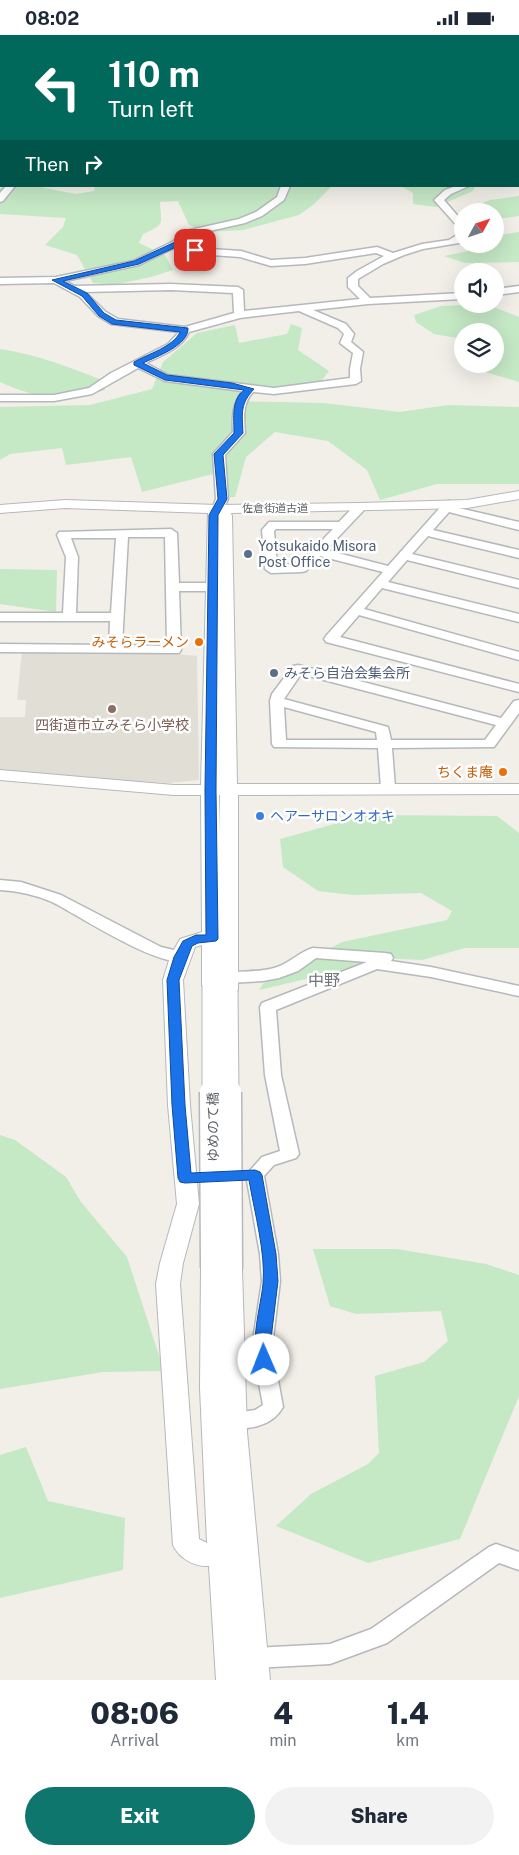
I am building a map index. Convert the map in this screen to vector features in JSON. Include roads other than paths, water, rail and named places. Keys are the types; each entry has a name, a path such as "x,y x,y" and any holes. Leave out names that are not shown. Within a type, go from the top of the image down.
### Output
{"street":[{"path":"0,199 10,187"},
{"path":"0,281 56,280 136,263 175,244 193,232 242,221 259,214 281,198 286,187"},
{"path":"454,217 439,200 448,192 462,187"},
{"path":"368,301 354,287 353,279 364,269 419,246 454,242"},
{"path":"175,244 210,253 241,254 271,263 305,261 377,250 394,257"},
{"path":"56,280 84,295 102,314 114,322 185,330 239,315 368,301 454,296"},
{"path":"75,289 171,287 238,290 239,315"},
{"path":"504,291 519,289"},
{"path":"137,363 165,378 274,391 356,381 355,369 358,352 345,343 349,334 342,326 302,309"},
{"path":"0,399 54,398 85,393 137,363 172,346 182,337 185,330"},
{"path":"223,984 213,587 214,515 222,499 219,454 239,433 237,411 243,395 250,389"},
{"name":"佐倉街道古道","path":"0,509 59,504 218,509 449,505 519,495"},
{"path":"519,526 455,511 449,505 331,639 519,688"},
{"path":"343,526 273,525 268,530 271,569 302,568 343,526 360,507"},
{"path":"218,509 225,516 219,790 212,939 223,984"},
{"path":"426,532 519,554"},
{"path":"0,648 174,650 171,533 63,535 72,557 69,617"},
{"path":"115,649 122,534"},
{"path":"318,552 392,571"},
{"path":"405,556 519,584"},
{"path":"380,584 519,618"},
{"path":"171,587 213,587"},
{"path":"357,611 519,656"},
{"path":"0,617 116,617"},
{"path":"504,723 298,669 279,693 277,701 279,744 489,743 518,706"},
{"path":"277,701 383,730 388,788"},
{"path":"0,775 174,790 519,789"},
{"path":"0,885 21,887 56,897 156,951 180,957"},
{"path":"212,939 196,939 187,943 180,957 173,980 179,1105 188,1203 169,1269 168,1284 186,1545 202,1555 221,1554"},
{"path":"223,984 273,975 297,966 313,953 408,960 423,963 428,966 431,972"},
{"path":"185,1178 255,1175 268,1161 290,1154 273,1075 268,1007 376,964 431,972 519,991"},
{"name":"ゆめのて橋","path":"223,984 222,1268 212,1388 230,1680"},
{"path":"234,1420 260,1418 268,1415 273,1407 262,1347 271,1281 269,1254 255,1175"},
{"path":"222,1268 254,1669 330,1654 379,1635 496,1553 519,1561"}],"place":[{"name":"Yotsukaido Misora Post Office","path":"248,554"},
{"name":"みそらラーメン","path":"199,642"},
{"name":"みそら自治会集会所","path":"274,673"},
{"name":"四街道市立みそら小学校","path":"112,709"},
{"name":"ちくま庵","path":"503,772"},
{"name":"ヘアーサロンオオキ","path":"260,816"}],"district":[{"name":"中野","path":"324,980"}]}
